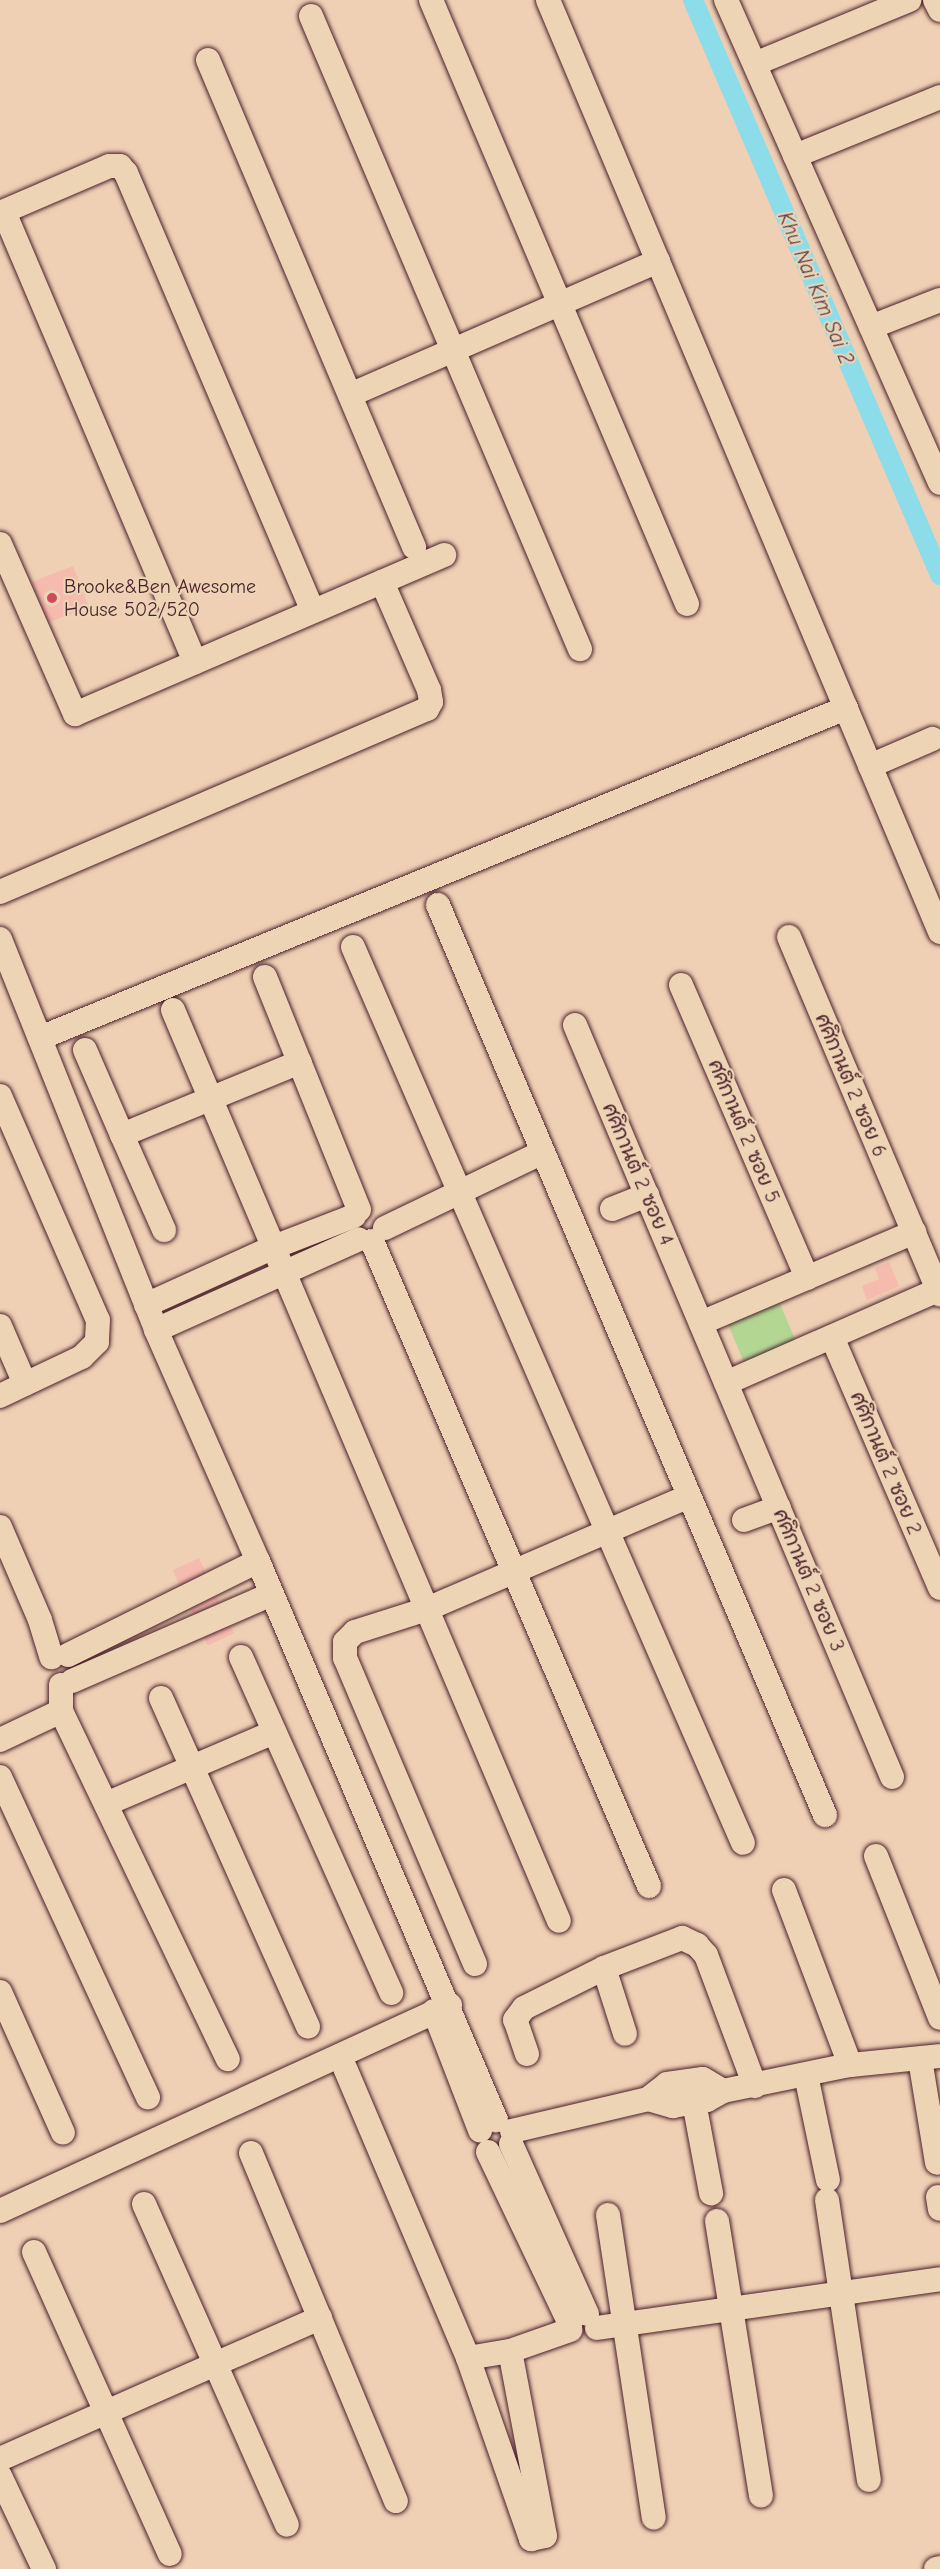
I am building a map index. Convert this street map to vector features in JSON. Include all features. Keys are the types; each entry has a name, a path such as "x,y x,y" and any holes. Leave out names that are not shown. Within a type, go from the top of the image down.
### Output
{"street":[{"path":"431,0 687,604"},
{"path":"548,0 940,932"},
{"path":"726,0 757,63 795,156 940,483"},
{"path":"935,0 940,10"},
{"path":"757,63 895,3"},
{"path":"312,16 580,649"},
{"path":"208,60 414,546"},
{"path":"795,156 937,106"},
{"path":"195,662 2,212 110,166 120,166 126,173 312,611"},
{"path":"350,395 561,306 658,261"},
{"path":"871,327 940,300"},
{"path":"0,544 75,714 444,555"},
{"path":"0,892 427,710 431,702 429,690 382,582"},
{"path":"40,1038 846,708"},
{"path":"870,766 932,739"},
{"path":"438,905 825,1815"},
{"name":"ศศิกานต์ 2 ซอย 6","path":"789,937 932,1264"},
{"path":"0,939 156,1330 272,1593 442,2008 500,2131 581,2324"},
{"path":"353,947 743,1843"},
{"path":"265,977 357,1213"},
{"name":"ศศิกานต์ 2 ซอย 5","path":"681,985 807,1278"},
{"path":"173,1010 559,1921"},
{"name":"ศศิกานต์ 2 ซอย 4","path":"575,1025 726,1383"},
{"path":"85,1050 164,1230"},
{"path":"122,1135 300,1062"},
{"path":"0,1096 98,1320 97,1342 82,1357 0,1396"},
{"path":"156,1330 284,1270 372,1236 543,1152"},
{"path":"612,1209 647,1195"},
{"path":"146,1305 274,1247 357,1213 377,1210 372,1236 649,1886"},
{"path":"701,1323 807,1278 932,1264"},
{"path":"726,1383 832,1337 932,1264"},
{"path":"0,1326 25,1384"},
{"name":"ศศิกานต์ 2 ซอย 2","path":"832,1337 940,1588"},
{"name":"ศศิกานต์ 2 ซอย 3","path":"726,1383 892,1777"},
{"path":"475,1964 345,1658 345,1642 355,1632 427,1609 689,1496"},
{"path":"744,1520 778,1507"},
{"path":"0,1527 40,1620 60,1656"},
{"path":"258,1561 60,1656 47,1675 66,1683 272,1593"},
{"path":"241,1657 391,1993"},
{"path":"66,1683 62,1711 228,2059"},
{"path":"161,1698 308,2027"},
{"path":"0,1740 62,1711"},
{"path":"106,1804 274,1732"},
{"path":"0,1777 148,2097"},
{"path":"876,1856 940,2018"},
{"path":"784,1890 850,2065"},
{"path":"527,2054 515,2020 517,2014 604,1968 682,1938 697,1945 706,1955 755,2086"},
{"path":"604,1968 626,2034"},
{"path":"0,1992 63,2133"},
{"path":"0,2211 442,2008"},
{"path":"648,2099 673,2106 707,2100 723,2091 850,2065 930,2058 937,2163"},
{"path":"345,2068 468,2358 531,2539 545,2536 510,2351"},
{"path":"806,2075 827,2190 840,2295 869,2481"},
{"path":"581,2324 488,2152 479,2142 500,2131 648,2099 668,2084 703,2079 723,2091"},
{"path":"694,2102 711,2193"},
{"path":"251,2153 396,2501"},
{"path":"144,2204 287,2525"},
{"path":"608,2215 654,2518"},
{"path":"717,2221 761,2496"},
{"path":"34,2252 104,2413 170,2554"},
{"path":"468,2358 510,2351 581,2324 623,2323 730,2311 940,2279"},
{"path":"0,2459 320,2318"},
{"path":"0,2476 44,2569"}],"green space":[{"path":"778,1299 797,1343 745,1365 726,1321"}],"building":[{"path":"73,566 89,607 40,626 24,585"},
{"path":"889,1262 899,1286 867,1300 862,1286 879,1279 875,1268"},
{"path":"199,1558 234,1633 208,1645 173,1570"}],"waterway":[{"name":"Khu Nai Kim Sai 2","path":"693,0 940,575"}],"place":[{"name":"Brooke&Ben Awesome House 502/520","path":"52,598"}]}
